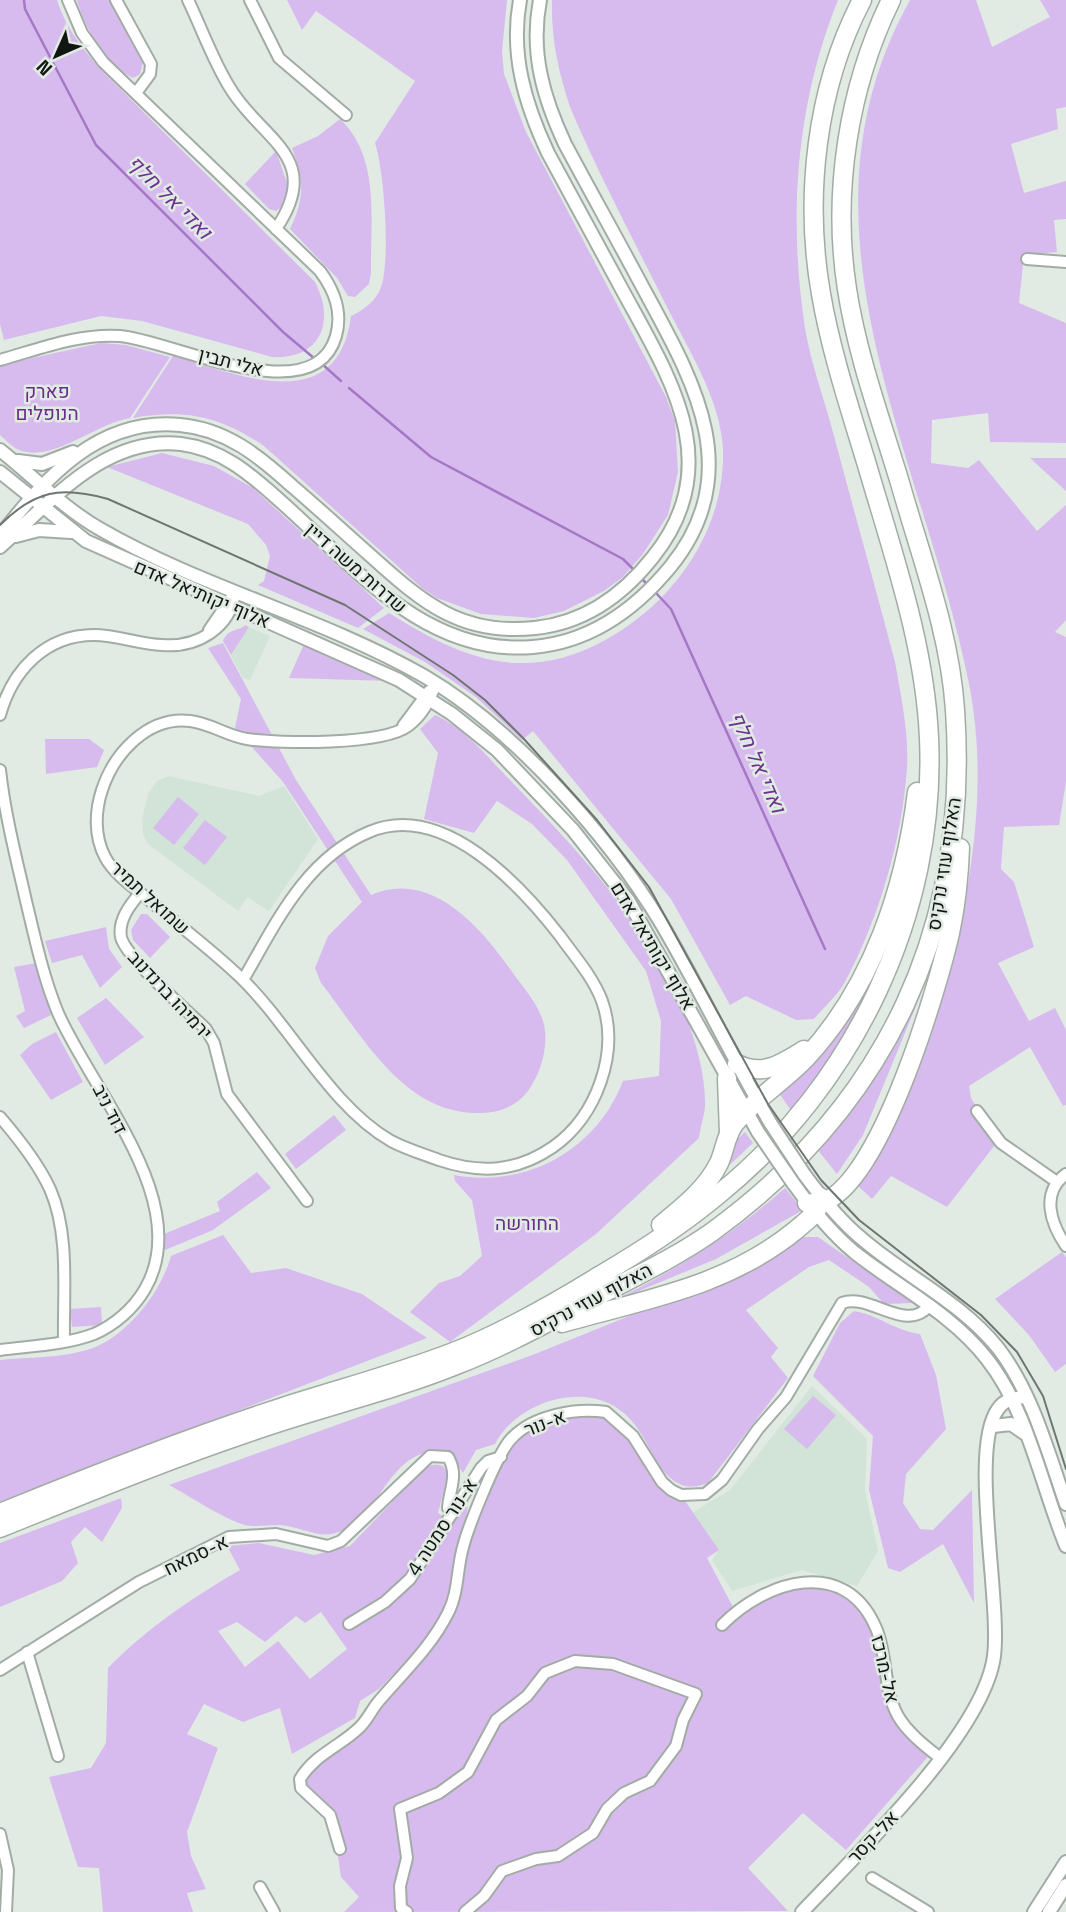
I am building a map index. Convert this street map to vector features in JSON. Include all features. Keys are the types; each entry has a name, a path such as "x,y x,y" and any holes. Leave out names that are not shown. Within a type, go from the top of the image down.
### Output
{"highway":[{"path":"729,1134 752,1107 824,1037 845,1009 865,974 897,888 915,803 925,736 914,632 821,294 814,212 822,115 841,48 862,0"},
{"name":"האלוף עוזי נרקיס","path":"0,1528 246,1433 457,1365 519,1338 669,1258 716,1229 810,1146 845,1104 889,1037 916,986 934,933 952,836 956,752 955,707 940,626 847,290 842,249 844,165 863,74 891,0"},
{"name":"האלוף עוזי נרקיס","path":"0,1513 229,1425 452,1353 572,1293 661,1237 721,1193 758,1160 827,1080 881,986 915,886 925,828 925,736"},
{"path":"519,1338 724,1276 759,1257 817,1203 853,1177 883,1126 918,1043 937,984 959,876 956,752"},
{"path":"572,1293 669,1218 697,1192 718,1164 729,1134 732,1071 771,1069 824,1037"}],"street":[{"name":"אלי תבין","path":"0,359 69,340 107,335 158,342 258,371 290,372 310,366 334,342 339,323 337,301 320,271 136,93 89,43 72,14 68,0"},
{"path":"116,0 151,64 150,74 136,93"},
{"path":"188,0 229,87 284,148 293,180 293,202 276,229"},
{"path":"250,0 279,58 346,115"},
{"name":"שדרות משה דיין","path":"3,541 37,503 43,485 93,443 116,432 160,424 203,429 227,437 267,464 421,600 470,624 509,629 562,623 608,601 635,579 663,545 681,512 689,466 684,417 669,375 548,153 532,116 518,64 517,26 520,0"},
{"name":"שדרות משה דיין","path":"56,497 82,474 111,455 147,445 188,445 219,454 255,478 410,616 446,635 478,645 530,648 567,641 603,627 649,592 678,556 699,519 708,467 705,423 686,367 565,144 550,110 537,61 536,27 540,0"},
{"path":"1027,259 1066,262"},
{"path":"13,460 35,465 47,463 93,443"},
{"name":"אלוף יקותיאל אדם","path":"0,450 77,515 109,534 235,592 379,653 436,683 508,739 584,819 623,866 662,925 732,1071"},
{"name":"אלוף יקותיאל אדם","path":"0,472 72,532 121,559 372,667 428,697 497,750 573,830 611,876 649,932 732,1071 752,1107 758,1132 793,1184 981,1329 1012,1368 1026,1397 1066,1504"},
{"path":"19,488 43,485 82,474"},
{"path":"37,503 56,497"},
{"name":"שדרות משה דיין","path":"3,541 20,510 37,503"},
{"path":"3,541 39,530 72,532"},
{"path":"0,715 15,678 35,656 55,643 92,635 174,646 201,636 214,625 230,605 235,592"},
{"name":"שמואל תמיר","path":"243,978 292,898 320,864 355,839 394,825 422,829 455,840 503,871 531,899 588,975 602,1003 607,1028 607,1054 601,1082 579,1123 560,1142 538,1157 498,1170 456,1165 407,1149 365,1123 243,978 123,879 104,856 97,817 101,792 114,762 146,730 192,721 229,735 254,740 356,739 396,733 428,697 436,683"},
{"name":"דוד ניב","path":"0,770 5,813 48,985 60,1016 105,1097 149,1186 160,1226 157,1263 134,1305 110,1325 94,1334 64,1341 0,1350"},
{"name":"ירמיהו ברנדנוב","path":"140,892 128,907 121,928 126,948 206,1029 214,1043 223,1087 307,1200"},
{"name":"אלוף יקותיאל אדם","path":"752,1107 771,1124 804,1174 817,1203 852,1251 930,1305 956,1326 987,1358 1012,1403 1066,1546"},
{"path":"977,1111 1001,1143 1056,1182"},
{"path":"0,1117 39,1169 55,1202 61,1234 64,1341"},
{"path":"1066,1174 1056,1182 1052,1192 1051,1219 1066,1246"},
{"name":"א-נור","path":"340,1849 328,1811 302,1788 300,1779 315,1760 366,1721 375,1706 442,1625 455,1595 464,1544 501,1457 516,1434 546,1418 574,1411 606,1412 633,1436 662,1482 671,1490 681,1495 705,1494 722,1480 746,1444 786,1397 842,1303 852,1299 864,1301 907,1316 923,1312 930,1305"},
{"path":"939,1758 981,1699 993,1658 996,1627 989,1534 987,1443 993,1416 1026,1397"},
{"path":"987,1443 993,1426 1012,1403"},
{"path":"993,1426 1011,1424 1025,1434"},
{"name":"א-סמאח","path":"0,1670 139,1582 229,1537 276,1534 328,1546 341,1541 430,1456 448,1457 453,1464 454,1475 448,1508 453,1513"},
{"name":"א-נור סמטה 4","path":"349,1624 385,1602 410,1579 481,1468 488,1461 501,1457"},
{"name":"אל-מרכז","path":"722,1625 754,1598 790,1583 813,1583 845,1591 859,1600 877,1629 898,1717 907,1729 939,1758"},
{"path":"27,1652 58,1756"},
{"path":"407,1912 401,1908 400,1886 407,1858 400,1810 439,1793 468,1772 496,1720 527,1696 545,1673 575,1661 613,1664 696,1694 683,1720 676,1746 650,1781 624,1793 607,1808 593,1833 558,1856 536,1859 502,1871 484,1896 465,1912"},
{"name":"אל-קסר","path":"803,1912 912,1795 939,1758"},
{"path":"0,1834 8,1870 6,1912"},
{"path":"1034,1912 1066,1862"},
{"path":"872,1878 928,1912"},
{"path":"1049,1912 1066,1885"},
{"path":"260,1887 274,1912"}],"shaded area":[{"path":"249,627 270,636 250,680 243,678 231,656"},
{"path":"168,776 259,796 284,786 318,839 269,911 247,897 238,911 148,844 143,834 142,820 148,794 157,781"},
{"path":"812,1386 867,1439 865,1490 878,1551 857,1586 802,1570 732,1591 712,1560 719,1550 693,1512 730,1490"}],"green space":[{"path":"0,0 57,0 70,29 103,72 315,282 324,311 319,336 312,345 302,352 272,357 142,321 101,316 4,340 0,324"},
{"path":"77,0 110,0 144,58 140,74 133,78 114,65 91,33"},
{"path":"287,0 507,0 502,51 504,74 526,132 666,397 675,421 678,472 668,515 643,554 623,577 604,591 564,611 534,618 481,614 437,598 422,588 264,446 248,436 201,417 169,414 133,418 173,356 254,378 281,381 306,379 327,368 342,348 351,316 367,306 379,292 383,280 386,242 381,174 375,143 415,81 316,11 302,30"},
{"path":"552,0 838,0 813,80 799,161 797,245 800,286 811,355 895,662 906,728 907,768 894,850 868,932 845,982 814,1019 796,1020 746,996 730,1005 671,899 533,731 522,740 476,697 425,662 363,629 389,613 442,643 468,654 495,660 521,663 549,661 577,653 632,623 674,584 705,535 715,508 721,480 723,450 717,413 702,376 617,208 570,107 556,54"},
{"path":"910,0 976,0 992,47 1050,17 1040,0 1066,0 1066,107 1056,109 1058,129 1011,144 1024,193 1066,181 1066,219 1054,220 1057,252 1024,255 1019,303 1066,323 1066,443 990,442 988,413 932,420 931,463 968,468 979,460 1037,531 1066,505 1066,620 1055,632 1066,637 1066,782 1059,825 1004,827 1001,869 1014,882 1034,947 998,963 1029,1021 1055,1008 1066,1030 1066,1105 1063,1106 1030,1047 969,1086 971,1098 998,1141 947,1207 891,1176 872,1199 858,1186 886,1143 908,1097 933,1024 951,962 968,885 977,806 978,767 970,689 950,603 898,431 876,344 861,258 859,172 874,86"},
{"path":"340,119 362,152 368,171 372,211 369,284 355,297 348,296 337,278 290,229 298,208 301,188 299,169 292,148 318,136"},
{"path":"276,151 288,186 283,206 276,211 269,209 245,184"},
{"name":"פארק הנופלים","path":"101,343 126,345 170,357 130,418 44,452 30,453 17,449 0,435 0,365"},
{"path":"162,453 214,466 253,488 384,608 358,628 258,585 264,581 270,556 266,545 248,524 107,467"},
{"path":"1030,458 1066,458 1066,491"},
{"path":"245,625 249,627 231,655 223,641 228,634"},
{"path":"223,643 296,780 371,895 394,889 415,890 436,897 455,908 488,941 535,1003 545,1030 543,1058 533,1084 513,1105 495,1112 482,1113 454,1110 430,1101 408,1087 388,1069 321,983 315,968 328,936 362,902 283,782 235,728 241,699 208,648"},
{"path":"304,644 389,681 289,678"},
{"name":"החורשה","path":"435,715 465,734 482,751 583,858 630,917 651,948 685,1014 699,1060 705,1096 699,1138 596,1234 450,1342 410,1312 439,1283 460,1276 482,1256 472,1200 455,1181 454,1175 481,1178 508,1176 556,1159 577,1144 596,1126 623,1081 659,1076 661,1021 646,971 567,860 532,824 497,801 474,833 424,819 438,753 420,729"},
{"path":"45,739 89,739 104,750 97,767 46,774"},
{"path":"178,797 199,814 174,845 153,828"},
{"path":"205,820 227,837 205,865 183,848"},
{"path":"141,914 147,914 170,937 150,958 133,940 131,930"},
{"path":"106,927 109,949 122,967 100,988 82,955 52,963 45,941"},
{"path":"36,963 51,1015 24,1028 16,1016 25,1011 14,967"},
{"path":"876,970 844,1036 792,1112 779,1093 841,1030"},
{"path":"923,989 863,1135 837,1174 817,1149 874,1075"},
{"path":"106,998 144,1037 105,1065 77,1018"},
{"path":"56,1032 83,1082 51,1100 20,1055 32,1044"},
{"path":"334,1115 346,1130 296,1169 285,1154"},
{"path":"745,1132 753,1143 719,1175 731,1145"},
{"path":"257,1172 271,1188 213,1230 165,1250 164,1234 220,1211 217,1202"},
{"path":"785,1188 803,1210 716,1259 612,1302 702,1251"},
{"path":"223,1235 251,1273 286,1268 362,1294 427,1338 0,1502 0,1360 66,1355 101,1344 115,1336 140,1313 159,1285 171,1256"},
{"path":"800,1237 818,1237 913,1303 884,1304 869,1287 829,1260 809,1267 746,1310 778,1348 771,1357 788,1378 708,1483 692,1487 677,1483 662,1469 638,1429 625,1414 609,1403 592,1398 573,1397 536,1406 519,1416 505,1429 495,1444 476,1450 463,1473 450,1453 430,1452 414,1457 400,1468 367,1511 354,1523 332,1534 319,1534 282,1525 245,1525 217,1513 169,1485 535,1354 644,1310 713,1289 745,1274"},
{"path":"1062,1252 1066,1257 1066,1364 1055,1372 1029,1335 995,1299"},
{"path":"101,1307 102,1325 72,1327 70,1309"},
{"path":"854,1311 920,1334 936,1375 946,1429 906,1474 903,1503 920,1529 933,1530 972,1490 974,1603 943,1544 900,1572 888,1568 869,1490 873,1436 813,1376 840,1323"},
{"path":"813,1396 836,1415 807,1449 784,1429"},
{"path":"606,1412 681,1495 719,1550 707,1558 733,1607 723,1622 763,1593 813,1583 858,1600 872,1619 898,1716 932,1752 846,1850 803,1813 748,1868 788,1911 344,1912 359,1897 341,1877 331,1809 300,1790 295,1783 302,1768 312,1757 347,1734 366,1714 371,1700 393,1686 422,1645 379,1689 360,1701 355,1718 292,1754 280,1708 243,1722 204,1704 187,1734 218,1748 187,1832 191,1856 206,1889 187,1893 193,1912 103,1912 99,1868 78,1867 49,1777 91,1768 106,1743 108,1668 171,1614 240,1570 227,1546 259,1543 314,1555 350,1546 420,1473 430,1466 443,1466 448,1474 438,1513 450,1521 468,1506 462,1542 484,1472 525,1432 553,1419","holes":["321,1612 347,1649 310,1679 278,1641 245,1667 218,1631 237,1622 265,1642 296,1616 305,1623"]},
{"path":"121,1498 122,1508 102,1542 85,1527 71,1542 78,1563 62,1581 0,1607 0,1543"}],"waterway":[{"name":"ואדי אל חלף","path":"24,0 25,9 96,145 283,332 315,359"},
{"name":"ואדי אל חלף","path":"321,363 341,381"},
{"name":"ואדי אל חלף","path":"349,388 431,457 623,559 634,570"},
{"name":"ואדי אל חלף","path":"642,579 647,584"},
{"name":"ואדי אל חלף","path":"656,593 671,609 825,949"}],"tram line":[{"path":"0,525 25,504 50,494 76,493 108,499 345,605 453,675 485,700 597,820 649,887 768,1104 821,1180 859,1220 981,1315 1017,1352 1043,1396 1066,1469"}]}
